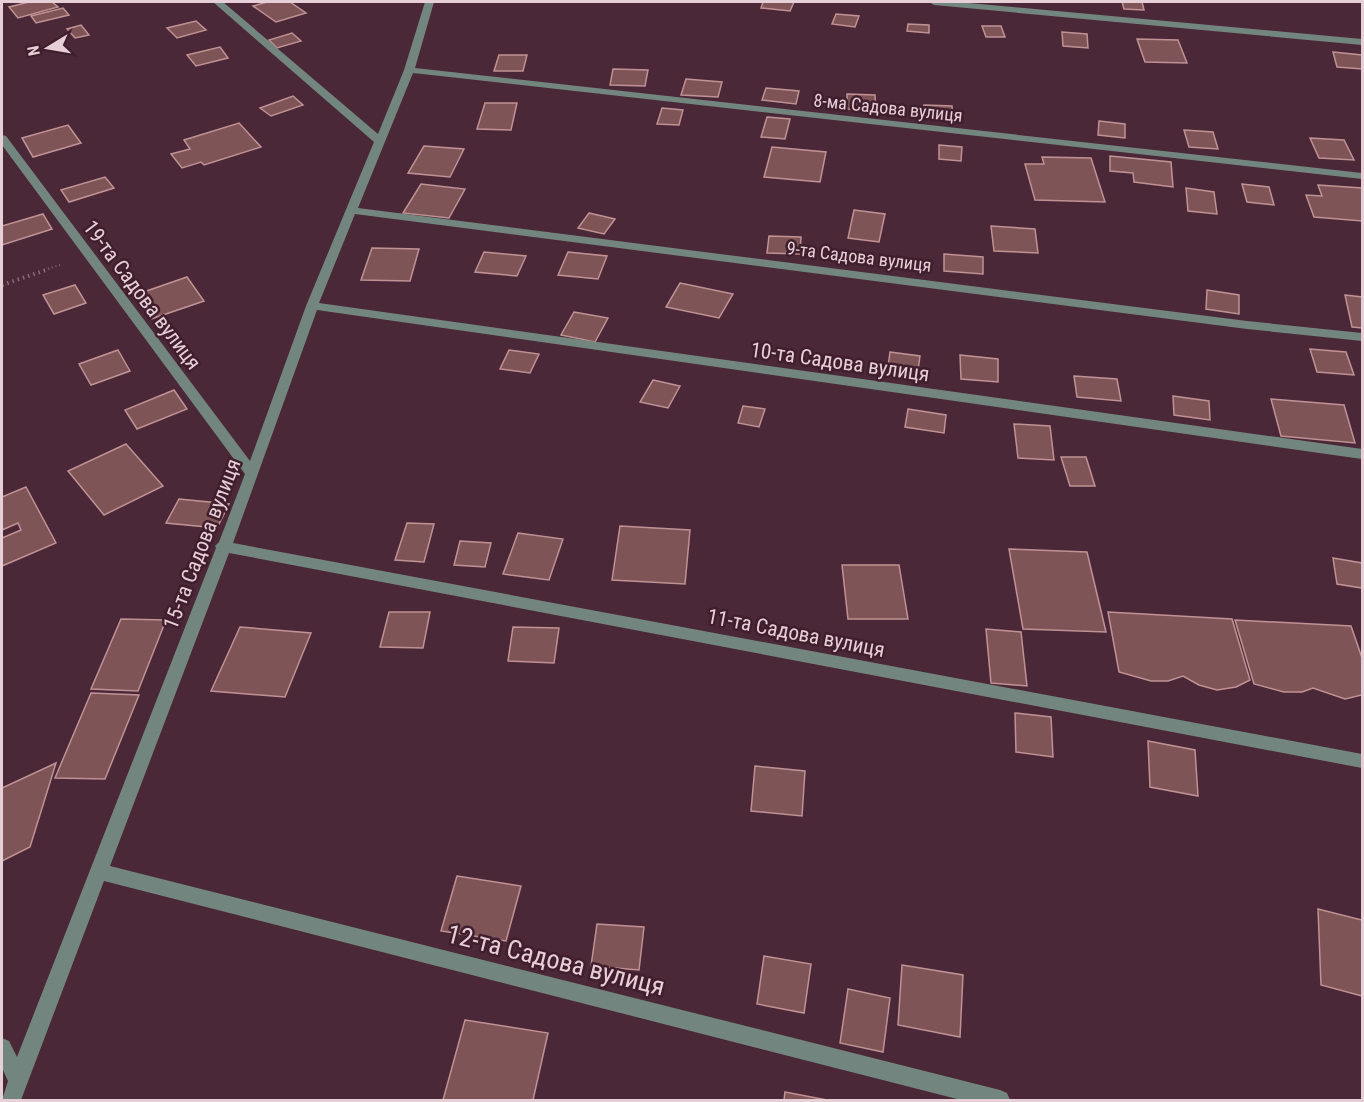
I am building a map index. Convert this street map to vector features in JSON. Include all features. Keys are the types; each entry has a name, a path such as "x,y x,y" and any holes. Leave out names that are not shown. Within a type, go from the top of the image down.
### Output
{"street":[{"path":"218,2 380,141"},
{"name":"15-та Садова вулиця","path":"10,1101 100,872 222,546 252,474 312,306 409,70 430,2"},
{"path":"934,2 1362,42"},
{"name":"8-ма Садова вулиця","path":"409,70 1362,176"},
{"name":"19-та Садова вулиця","path":"2,138 87,256 252,474"},
{"name":"9-та Садова вулиця","path":"350,210 1247,325 1362,337"},
{"name":"10-та Садова вулиця","path":"312,306 1362,454"},
{"name":"11-та Садова вулиця","path":"222,546 1362,761"},
{"name":"12-та Садова вулиця","path":"100,872 1000,1101"},
{"path":"2,1048 19,1081"}],"path":[{"path":"2,285 87,256"}],"building":[{"path":"29,2 52,2 58,7 18,18 9,7"},
{"path":"267,2 290,2 306,13 276,22 253,6"},
{"path":"763,2 794,2 790,11 761,8"},
{"path":"1122,2 1142,2 1144,10 1124,9"},
{"path":"63,8 69,15 36,23 31,16"},
{"path":"836,14 859,16 855,27 832,24"},
{"path":"196,21 206,30 177,38 167,28"},
{"path":"908,24 929,25 929,33 907,31"},
{"path":"81,25 89,35 75,38 67,29"},
{"path":"982,26 1001,26 1005,37 986,37"},
{"path":"1062,32 1087,34 1088,48 1063,46"},
{"path":"292,33 301,41 277,48 269,40"},
{"path":"1137,39 1178,40 1187,63 1145,62"},
{"path":"220,47 228,58 196,66 187,55"},
{"path":"1333,52 1362,55 1362,69 1337,67"},
{"path":"499,55 527,55 523,71 494,71"},
{"path":"613,69 648,70 645,86 610,85"},
{"path":"686,79 722,82 718,97 681,95"},
{"path":"766,88 799,91 796,104 762,100"},
{"path":"847,94 875,95 876,110 847,109"},
{"path":"293,96 303,105 271,116 260,108"},
{"path":"485,103 517,103 511,130 477,129"},
{"path":"924,105 952,106 953,120 924,119"},
{"path":"662,108 683,110 679,125 657,124"},
{"path":"767,117 790,119 785,139 761,137"},
{"path":"1099,121 1125,124 1125,138 1098,135"},
{"path":"239,123 261,147 204,165 201,162 182,168 171,154 190,149 184,140"},
{"path":"68,125 81,143 33,157 22,138"},
{"path":"1184,130 1213,132 1218,149 1189,147"},
{"path":"1310,138 1344,140 1354,160 1319,158"},
{"path":"939,145 962,147 961,161 939,159"},
{"path":"424,146 464,149 450,177 408,173"},
{"path":"772,147 826,152 820,182 764,177"},
{"path":"1110,156 1171,162 1173,187 1134,182 1133,173 1110,171"},
{"path":"1042,157 1091,158 1105,202 1035,200 1025,164 1044,164"},
{"path":"105,177 114,188 69,202 61,190"},
{"path":"421,184 465,189 449,218 403,213"},
{"path":"1242,184 1269,187 1274,205 1247,202"},
{"path":"1318,185 1362,188 1362,221 1314,217 1306,195 1322,196"},
{"path":"1186,188 1214,192 1217,214 1188,211"},
{"path":"854,210 885,214 879,242 848,238"},
{"path":"589,213 615,219 604,234 578,228"},
{"path":"43,214 52,229 2,245 2,226"},
{"path":"991,226 1035,229 1038,253 994,251"},
{"path":"769,236 801,237 800,254 767,253"},
{"path":"372,248 419,249 410,281 361,280"},
{"path":"484,252 526,256 517,276 475,272"},
{"path":"568,252 607,256 598,279 558,275"},
{"path":"944,254 983,257 983,274 944,271"},
{"path":"187,277 204,301 151,319 135,295"},
{"path":"680,283 733,294 719,318 666,307"},
{"path":"75,285 86,303 54,314 43,295"},
{"path":"1207,290 1239,295 1239,314 1206,309"},
{"path":"1345,295 1362,297 1362,328 1352,327"},
{"path":"574,312 608,318 595,342 561,335"},
{"path":"1310,349 1346,352 1354,375 1317,372"},
{"path":"118,350 130,371 91,385 79,364"},
{"path":"509,350 539,354 530,373 500,369"},
{"path":"890,352 920,356 917,377 887,374"},
{"path":"960,355 998,359 998,382 961,379"},
{"path":"1074,376 1117,379 1121,401 1077,397"},
{"path":"653,380 680,386 668,408 640,402"},
{"path":"174,390 187,409 137,429 125,410"},
{"path":"1173,396 1209,401 1210,420 1174,415"},
{"path":"1271,399 1344,405 1355,443 1281,436"},
{"path":"743,406 765,409 759,427 738,423"},
{"path":"908,409 946,415 944,433 905,427"},
{"path":"1014,424 1050,426 1054,460 1018,458"},
{"path":"126,444 163,486 104,515 68,471"},
{"path":"1061,457 1086,457 1095,486 1070,486"},
{"path":"26,487 56,543 2,566 2,538 21,530 18,523 2,530 2,497"},
{"path":"179,499 229,504 217,528 166,523"},
{"path":"407,523 434,524 424,562 395,560"},
{"path":"620,526 690,530 685,584 612,580"},
{"path":"518,533 563,539 549,580 503,574"},
{"path":"460,541 491,543 485,567 454,565"},
{"path":"1009,549 1087,552 1106,632 1023,629"},
{"path":"1333,558 1362,563 1362,588 1337,584"},
{"path":"842,565 899,565 908,619 848,619"},
{"path":"389,612 430,612 423,648 380,647"},
{"path":"1108,612 1232,619 1250,680 1236,687 1217,690 1199,685 1183,676 1168,681 1151,681 1119,672"},
{"path":"121,619 166,620 138,691 91,689"},
{"path":"1235,620 1351,626 1362,658 1362,695 1345,699 1313,688 1302,692 1284,692 1254,684"},
{"path":"240,627 311,633 285,697 211,691"},
{"path":"513,627 559,628 554,663 508,661"},
{"path":"986,629 1021,632 1027,686 991,683"},
{"path":"91,693 139,695 105,779 55,778"},
{"path":"1015,713 1051,717 1053,757 1016,752"},
{"path":"1148,741 1195,750 1198,796 1150,787"},
{"path":"56,763 30,847 2,861 2,788"},
{"path":"755,766 805,771 802,816 751,811"},
{"path":"457,876 521,886 506,941 441,931"},
{"path":"1318,909 1362,920 1362,996 1321,985"},
{"path":"597,924 644,927 639,970 591,966"},
{"path":"764,956 811,964 804,1013 757,1004"},
{"path":"902,965 963,975 960,1037 898,1025"},
{"path":"848,989 890,998 883,1052 840,1043"},
{"path":"465,1020 548,1033 533,1100 443,1100"},
{"path":"785,1092 827,1100 784,1100"}]}
